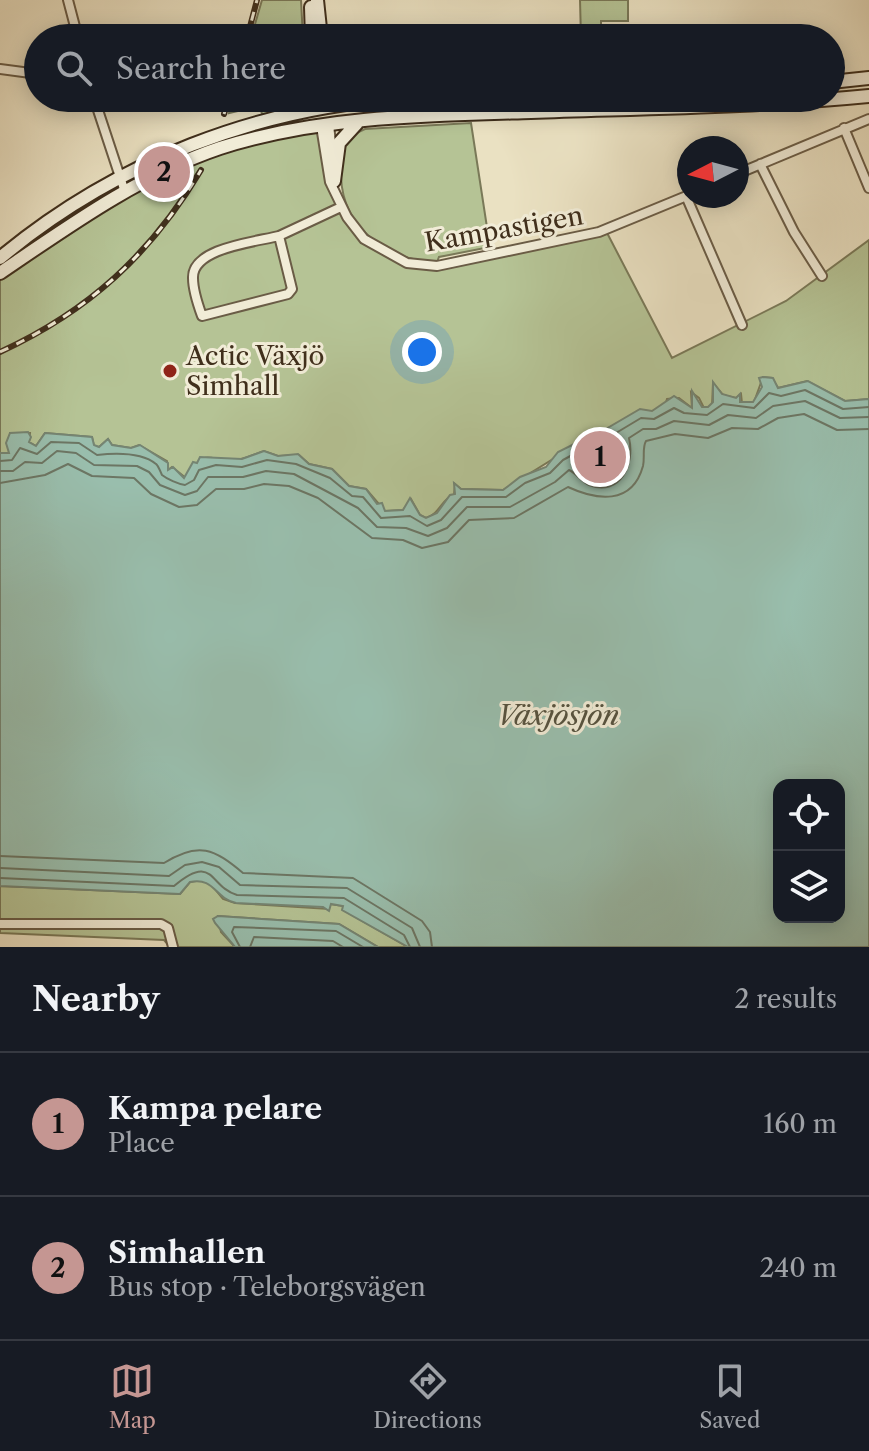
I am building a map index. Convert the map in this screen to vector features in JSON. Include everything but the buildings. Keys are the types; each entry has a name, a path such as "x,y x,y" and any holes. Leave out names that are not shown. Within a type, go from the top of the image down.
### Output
{"main road":[{"path":"313,24 314,0"},
{"path":"314,0 318,24"},
{"path":"845,81 869,78"},
{"path":"845,98 869,96"},
{"path":"0,258 66,210 119,177 204,140 293,112"},
{"path":"323,112 325,125"},
{"path":"0,273 125,192 218,149 325,125 420,115 528,112"},
{"path":"335,187 339,143 359,121"}],"street":[{"path":"68,0 74,24"},
{"path":"0,69 24,72"},
{"path":"98,112 125,192"},
{"path":"749,169 869,119"},
{"name":"Kampastigen","path":"325,125 341,207 354,228 377,249 407,263 437,266 599,232 677,200"},
{"path":"844,128 869,188"},
{"path":"760,164 794,232 822,276"},
{"path":"279,236 292,289 288,294 202,316 192,278 195,266 204,255 279,236 341,207"},
{"path":"693,208 742,325"},
{"path":"0,924 161,924 168,928 173,947"}],"shaded area":[{"path":"262,0 301,0 302,24 255,24"},
{"path":"580,0 628,0 628,21 581,24"},
{"path":"471,123 490,247 439,257 437,262 402,256 372,239 350,212 344,196 341,161 350,136 365,129"},
{"path":"329,124 336,192 364,239 423,266 605,229 672,358 786,301 869,240 869,399 845,401 807,381 778,388 772,378 763,377 754,402 742,403 741,394 736,398 723,395 713,383 712,406 704,408 699,398 691,392 692,408 679,398 667,399 665,406 599,433 613,453 612,462 603,468 589,463 592,435 503,490 461,489 455,484 454,495 426,518 420,515 411,499 403,510 385,511 366,489 349,486 332,469 309,464 299,455 278,456 264,451 231,461 206,458 200,460 186,478 172,467 168,470 167,461 139,445 131,448 112,445 108,439 99,447 94,446 92,437 45,433 36,446 29,442 30,433 10,433 9,453 0,453 0,273 85,215 218,149"},
{"path":"202,880 210,883 223,899 235,903 329,909 330,904 343,906 343,910 408,947 378,947 339,924 218,916 221,932 235,947 170,947 164,940 0,933 0,886 180,894 190,882"}],"water":[{"name":"Växjösjön","path":"763,377 773,378 778,388 808,381 845,401 869,399 869,947 408,947 342,910 343,906 331,904 329,911 323,907 236,903 205,882 190,882 180,894 0,886 0,453 9,453 6,443 10,433 28,432 31,437 29,442 36,446 45,433 92,437 94,445 99,447 108,439 112,445 131,448 140,445 168,463 168,470 173,467 184,478 193,462 197,463 200,457 242,459 264,451 278,456 298,454 309,464 332,469 349,486 366,489 377,504 382,503 385,511 403,510 410,498 420,515 426,518 437,513 450,495 455,494 454,483 461,489 503,490 520,477 546,467 558,452 592,435 594,446 588,453 589,463 603,468 612,462 613,453 611,445 600,440 599,433 640,409 652,411 674,396 692,408 692,391 702,407 708,407 713,402 713,382 722,394 736,398 740,394 740,402 753,402 762,387 759,378"},
{"path":"218,916 339,924 378,947 235,947 215,923 213,919"}],"railway":[{"path":"251,24 257,0"},
{"path":"0,352 62,318 115,277 161,228 201,170"}],"place":[{"name":"Simhallen","path":"164,172"},
{"name":"Actic Växjö Simhall","path":"170,371"},
{"name":"Kampa pelare","path":"600,457"}]}
